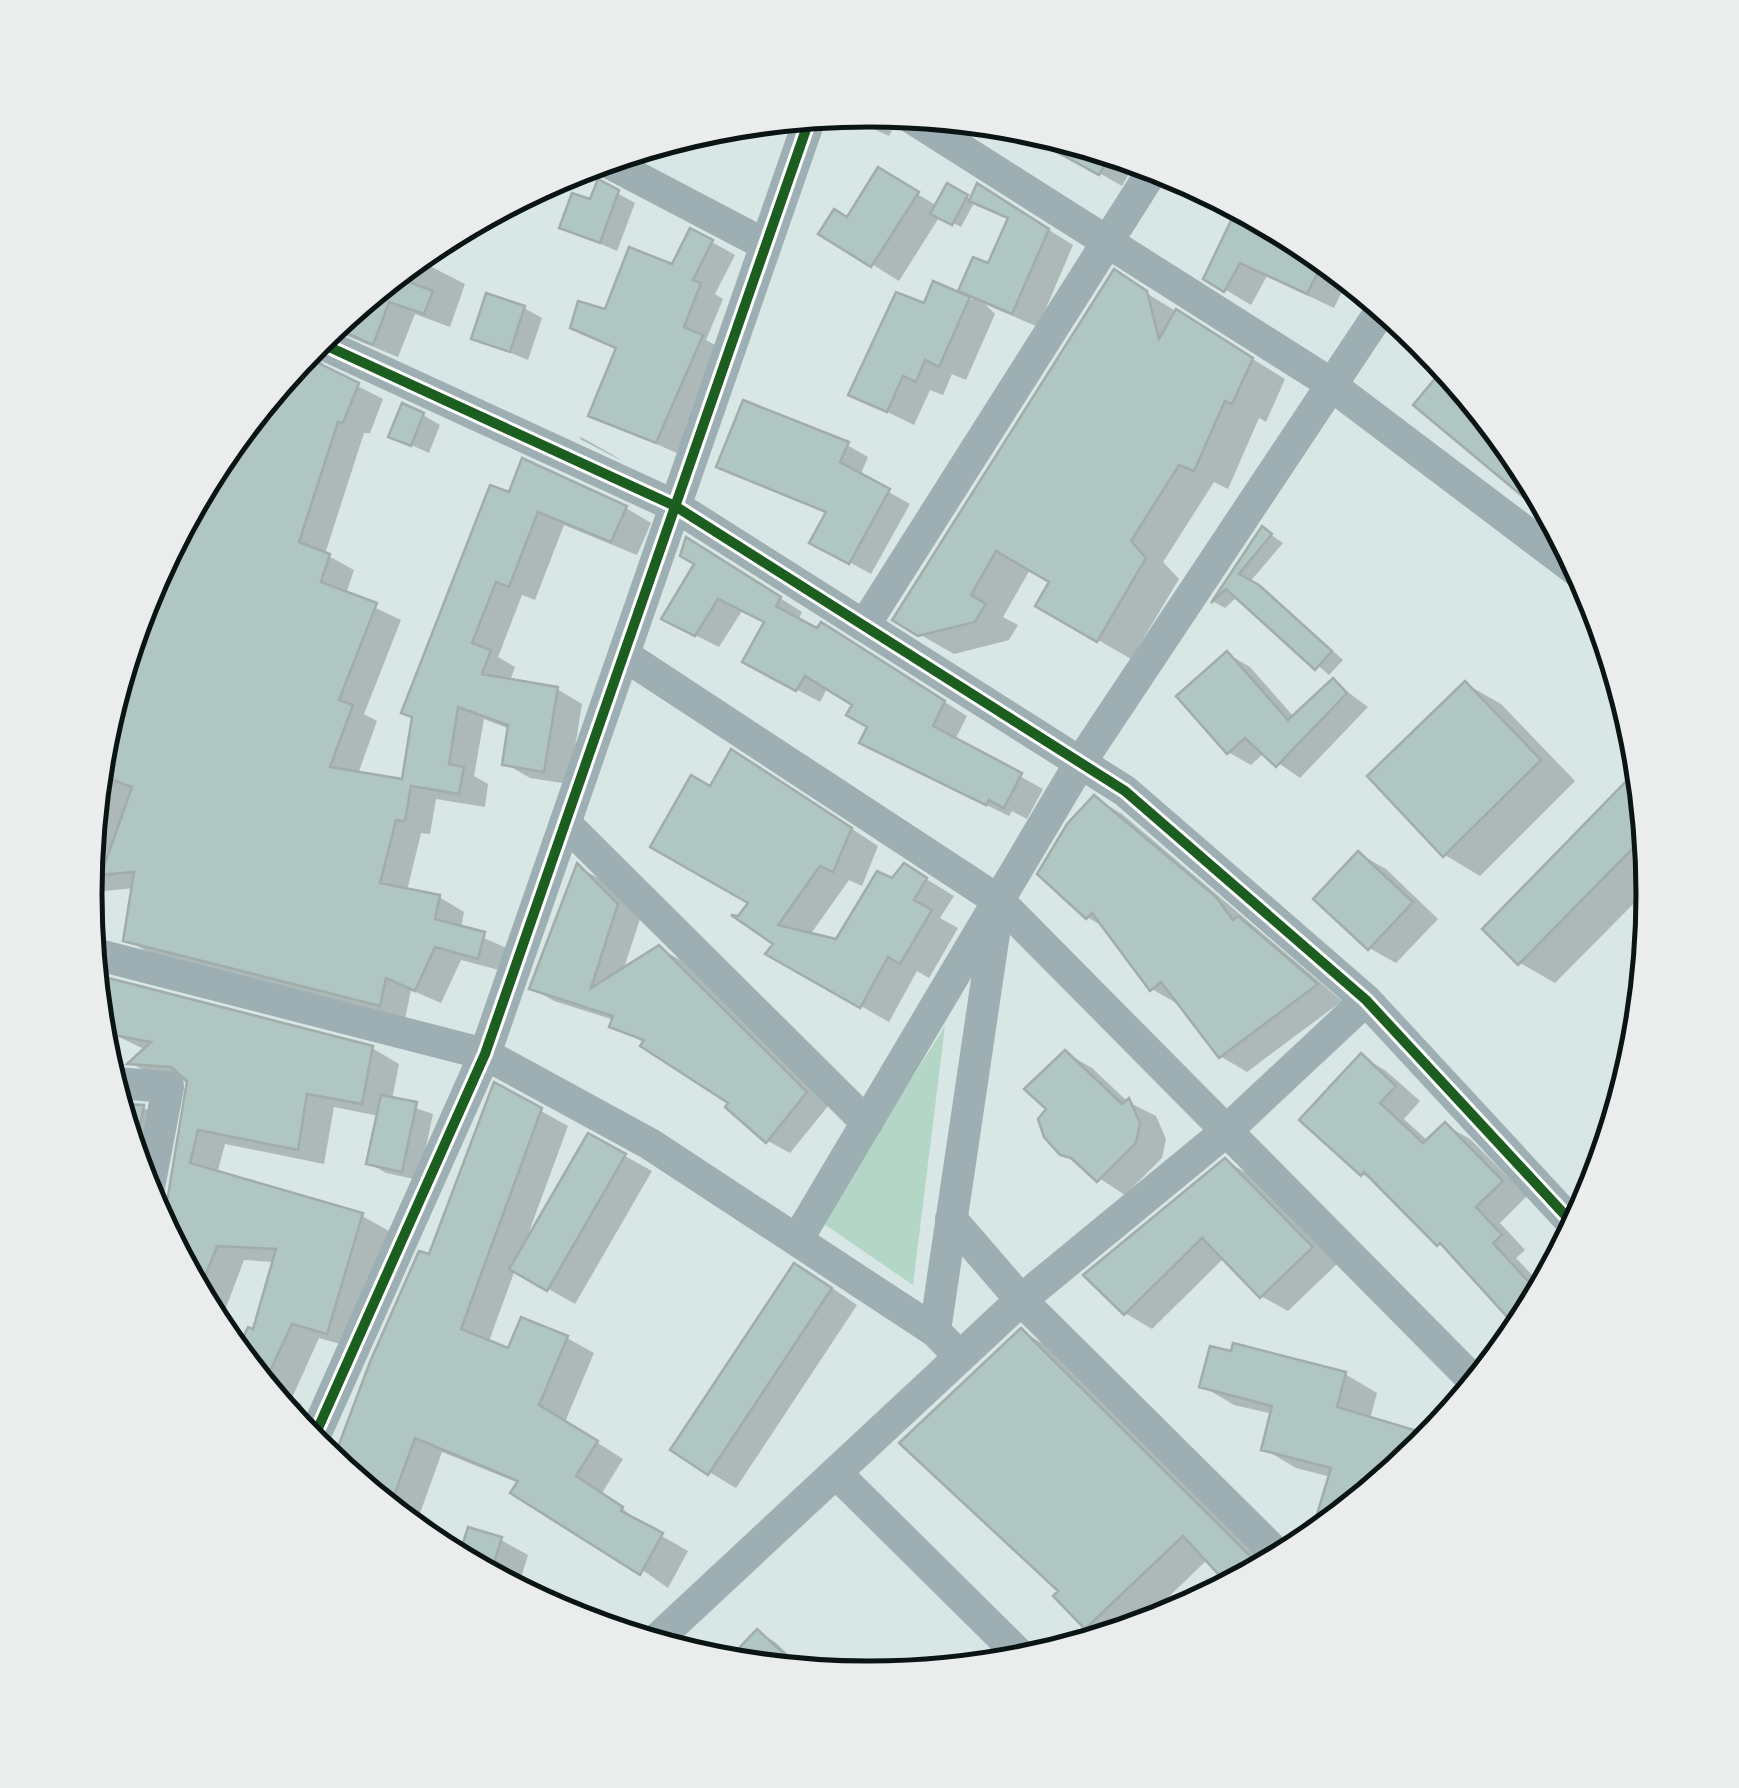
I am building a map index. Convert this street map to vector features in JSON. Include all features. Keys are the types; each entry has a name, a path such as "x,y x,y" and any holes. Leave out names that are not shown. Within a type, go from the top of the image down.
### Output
{"street":[{"path":"319,1427 485,1054 806,130"},
{"path":"931,130 1332,385 1558,556"},
{"path":"621,169 766,245"},
{"path":"864,626 1147,179"},
{"path":"798,1240 1080,763 1376,318"},
{"path":"331,348 675,506 1125,791 1366,1000 1565,1216"},
{"path":"624,656 999,900 1467,1374"},
{"path":"565,824 867,1123"},
{"path":"935,1331 999,900"},
{"path":"105,957 485,1054 650,1144 935,1331 960,1357"},
{"path":"664,1633 1021,1300 1224,1132 1366,1000"},
{"path":"127,1085 168,1087 153,1167"},
{"path":"952,1219 1021,1300 1270,1547"},
{"path":"836,1473 1012,1647"}],"green space":[{"path":"945,1026 913,1285 821,1222"}],"building":[{"path":"1053,150 1105,165 1099,175"},
{"path":"878,167 919,192 871,267 818,234 834,209 847,217"},
{"path":"598,179 619,190 600,243 559,228 572,193 590,199"},
{"path":"947,183 968,195 952,225 930,214"},
{"path":"977,183 1049,229 1012,314 958,291 973,257 988,263 1008,218 969,201"},
{"path":"1232,219 1318,272 1307,294 1240,263 1224,292 1203,279"},
{"path":"690,228 713,240 693,280 701,283 684,327 703,335 656,443 588,416 616,348 570,328 578,301 605,309 629,247 672,264"},
{"path":"1114,269 1147,291 1159,339 1176,309 1253,358 1232,404 1225,401 1194,471 1179,465 1131,541 1146,558 1097,642 1035,606 1049,582 996,551 971,595 986,604 975,622 918,636 892,620"},
{"path":"933,281 970,297 939,367 925,360 916,382 903,376 887,412 848,395 896,292 924,303"},
{"path":"408,282 433,291 424,314 389,302 373,345 347,333"},
{"path":"486,293 525,306 510,352 471,339"},
{"path":"317,362 359,383 343,423 338,422 299,542 330,554 321,582 377,603 339,700 353,705 330,767 402,779 412,717 401,713 490,485 509,492 522,458 627,506 611,542 538,512 509,587 496,582 472,643 491,650 482,674 558,687 544,772 502,765 508,725 458,707 449,764 464,767 459,794 411,786 405,821 396,820 380,883 440,895 435,919 485,932 478,959 435,947 415,991 386,978 380,1006 123,941 134,872 103,875 103,869 132,787 111,779 129,695 161,600 205,510 232,468 261,427"},
{"path":"1436,377 1478,427 1527,500 1413,405"},
{"path":"743,400 849,442 840,462 890,489 849,564 809,543 826,512 716,467"},
{"path":"402,403 424,413 411,446 388,437"},
{"path":"1262,526 1272,534 1239,574 1259,585 1332,651 1315,670 1226,589 1211,603"},
{"path":"686,537 781,597 776,606 817,628 821,622 945,701 933,726 1022,773 1004,808 989,800 986,805 859,743 867,727 846,715 852,705 805,676 796,691 742,662 764,622 718,599 695,636 661,619 694,564 680,556"},
{"path":"1227,651 1288,720 1333,678 1347,693 1276,767 1245,738 1227,754 1176,696"},
{"path":"1465,681 1541,760 1443,857 1367,776"},
{"path":"731,749 852,828 833,872 820,866 778,925 836,939 877,871 892,878 904,863 927,878 914,900 932,910 900,964 888,957 860,1008 765,954 773,944 731,915 738,916 748,903 650,847 691,775 710,786"},
{"path":"1628,780 1635,846 1518,965 1482,929"},
{"path":"1094,795 1216,897 1233,920 1238,916 1318,984 1219,1058 1161,982 1150,991 1092,913 1086,919 1037,874 1067,824"},
{"path":"1358,851 1413,902 1368,950 1313,899"},
{"path":"577,863 618,904 591,988 659,945 807,1092 766,1143 725,1107 728,1103 640,1046 644,1040 609,1027 613,1016 529,989"},
{"path":"107,978 373,1046 362,1104 307,1094 298,1150 198,1130 190,1163 363,1213 327,1334 292,1324 270,1372 244,1336 248,1327 253,1329 276,1249 217,1246 205,1278 167,1201 187,1081 171,1067 127,1064 151,1042 116,1035"},
{"path":"1065,1050 1122,1104 1129,1098 1140,1123 1136,1143 1097,1182 1071,1158 1060,1155 1044,1137 1038,1119 1046,1109 1024,1089"},
{"path":"1361,1053 1396,1086 1380,1103 1423,1143 1445,1122 1503,1181 1476,1207 1502,1235 1493,1243 1530,1284 1508,1318 1440,1243 1437,1246 1364,1172 1361,1176 1299,1120"},
{"path":"494,1082 542,1108 461,1329 508,1348 521,1317 568,1336 539,1405 598,1441 576,1476 623,1507 621,1511 663,1533 640,1575 510,1493 518,1481 415,1438 394,1496 338,1447 419,1251 429,1254"},
{"path":"381,1095 417,1102 402,1172 366,1164"},
{"path":"132,1104 144,1105 140,1129"},
{"path":"588,1133 626,1154 547,1291 509,1269"},
{"path":"1225,1158 1313,1247 1260,1298 1202,1238 1124,1315 1083,1275"},
{"path":"794,1263 832,1288 708,1475 670,1450"},
{"path":"1021,1328 1252,1558 1220,1576 1183,1536 1085,1629 1053,1596 1058,1591 899,1443"},
{"path":"1233,1343 1346,1372 1337,1407 1417,1431 1375,1471 1316,1517 1331,1468 1261,1450 1272,1406 1199,1387 1210,1346 1231,1351"},
{"path":"468,1527 502,1537 494,1562 463,1544"},
{"path":"757,1629 786,1656 769,1654 738,1649"}],"cycle path":[{"path":"319,1427 485,1054 806,130"},
{"path":"331,348 675,506 1125,791 1366,1000 1565,1215"}]}
